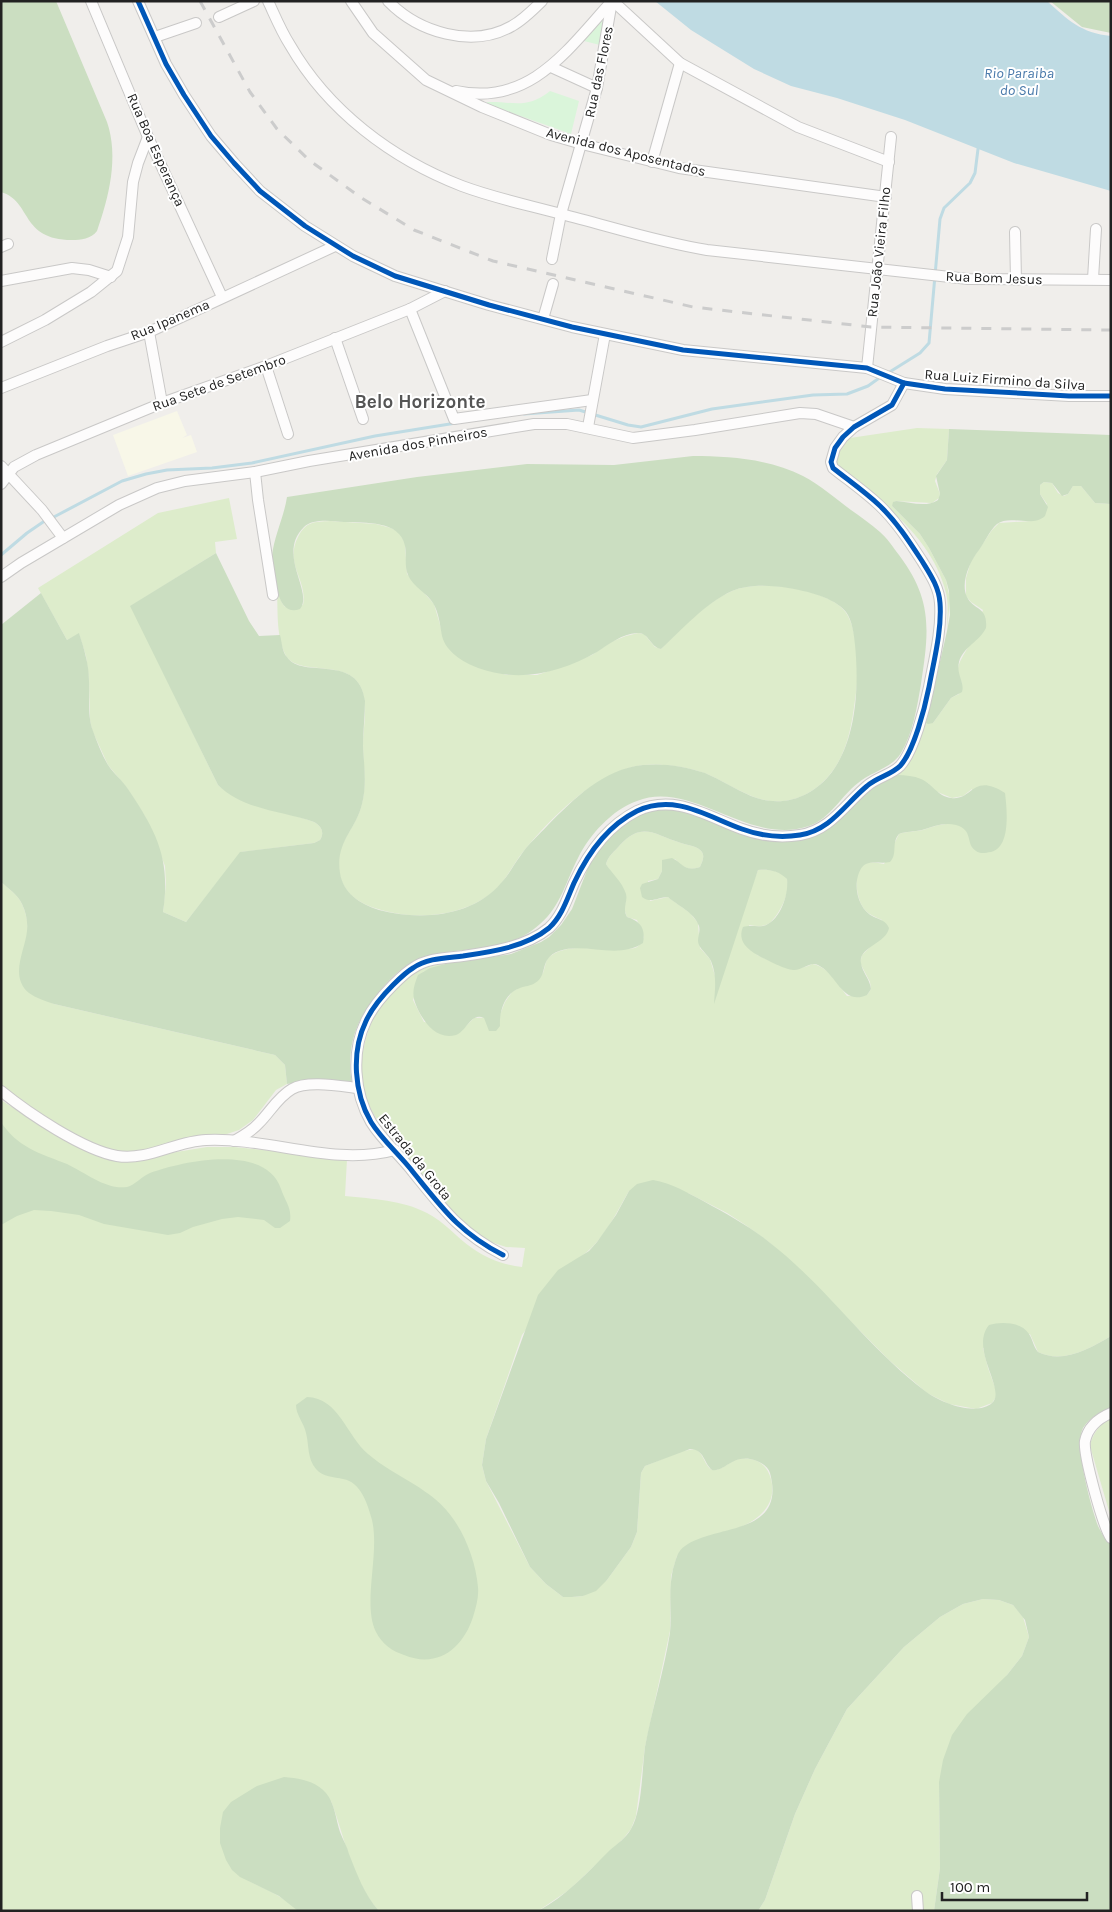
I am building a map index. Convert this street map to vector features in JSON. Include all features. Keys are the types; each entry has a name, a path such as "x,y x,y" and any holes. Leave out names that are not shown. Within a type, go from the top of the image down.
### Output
{"street":[{"name":"Rua Boa Esperança","path":"91,1 148,137 222,297"},
{"name":"Rua Luiz Firmino da Silva","path":"138,1 166,64 201,122 222,150 266,196 305,226 336,246 395,276 543,319 683,350 869,369 901,382 967,391 1111,396"},
{"path":"219,17 254,1"},
{"name":"Rua Bom Jesus","path":"268,1 290,46 334,104 385,146 414,163 460,185 522,204 688,247 985,280 1111,280"},
{"name":"Avenida dos Aposentados","path":"351,1 364,22 383,44 417,74 439,87 527,126 582,144 652,162 706,173 886,197"},
{"path":"388,1 403,15 423,26 445,34 482,36 511,27 542,1"},
{"path":"439,87 471,93 499,92 520,86 551,67 612,1 680,63 798,127 889,162"},
{"name":"Rua das Flores","path":"552,259 561,214 597,88 612,1"},
{"path":"155,37 196,23"},
{"path":"652,162 680,63"},
{"path":"551,67 597,88"},
{"path":"1,342 45,320 91,292 117,271 122,258 130,221 133,182 148,137"},
{"name":"Rua João Vieira Filho","path":"869,369 877,269 892,137"},
{"path":"1093,279 1096,229"},
{"path":"1015,232 1016,280"},
{"name":"Rua Ipanema","path":"1,388 106,346 149,332 336,246"},
{"path":"1,282 72,268 89,270 110,278"},
{"path":"543,319 552,284"},
{"name":"Rua Sete de Setembro","path":"1,484 5,470 36,455 162,403 266,366 410,309 445,291"},
{"path":"410,309 454,418 592,404"},
{"path":"149,332 162,403"},
{"path":"588,424 605,334"},
{"path":"336,338 363,420"},
{"path":"266,366 288,434"},
{"path":"854,427 892,405 901,382"},
{"name":"Avenida dos Pinheiros","path":"1,577 119,505 157,488 204,478 256,472 309,461 534,424 588,424 633,438 800,413 816,414 854,427"},
{"name":"Estrada da Grota","path":"503,1255 476,1240 460,1228 376,1130 369,1118 358,1088 357,1065 361,1033 371,1012 397,981 413,968 441,958 506,948 538,936 558,918 580,872 599,841 616,825 636,812 659,804 676,805 703,812 727,824 758,834 797,836 824,827 869,784 900,766 914,740 928,691 939,624 940,604 932,578 898,526 877,503 832,466 831,459 835,448 854,427"},
{"path":"5,470 42,510 64,538"},
{"path":"256,472 258,500 273,595"},
{"path":"234,1141 254,1128 282,1097 292,1089 301,1086 322,1085 358,1088"},
{"path":"1,1091 77,1141 118,1156 151,1154 195,1141 234,1141 343,1155 395,1150"},
{"path":"1111,1413 1096,1422 1085,1442 1104,1525 1111,1538"},
{"path":"917,1896 918,1911"}],"shaded area":[{"path":"177,411 187,435 182,438 191,435 197,452 128,476 113,435"}],"green space":[{"path":"1,1 56,1 107,122 111,135 112,149 109,191 97,231 89,237 72,240 43,234 35,227 18,203 1,192"},
{"path":"1050,1 1105,1 1111,3 1111,33 1082,27"},
{"path":"606,16 600,45 584,41"},
{"path":"550,91 579,101 571,134 487,104 487,102 526,103 534,101"},
{"path":"917,428 949,429 947,460 937,474 935,481 940,494 939,498 932,503 895,501 892,506 920,534 946,580 950,599 947,631 948,607 946,593 939,573 929,554 902,521 837,466 835,459 850,438"},
{"path":"949,429 1111,435 1111,504 1095,503 1081,486 1073,486 1068,494 1062,496 1052,483 1044,482 1040,485 1040,494 1048,507 1045,516 1034,521 1002,521 989,533 972,560 965,579 967,597 983,612 986,628 980,637 964,652 959,662 962,692 951,698 933,723 928,724 926,723 950,615 949,591 946,580 920,534 892,506 893,502 896,501 928,504 938,500 940,494 936,476 947,460"},
{"path":"693,456 735,458 763,462 803,476 883,534 910,571 918,587 926,616 927,632 918,702 909,737 897,758 858,783 823,818 809,826 787,830 765,828 743,822 700,805 679,799 658,797 637,801 619,810 589,840 553,909 540,924 527,934 498,945 452,951 422,958 397,972 390,979 371,1002 357,1027 352,1045 350,1064 352,1083 298,1082 287,1084 285,1065 275,1055 54,1004 32,995 23,986 19,971 26,939 26,917 18,898 1,882 1,625 41,593 67,640 79,633 88,669 91,725 108,765 126,786 154,833 163,862 165,877 163,912 186,922 240,852 314,843 320,840 322,834 319,825 314,822 251,805 239,800 218,785 130,606 216,553 249,621 259,636 280,635 284,652 294,663 305,667 342,672 352,677 361,686 365,701 364,790 359,813 343,844 339,862 342,880 349,892 353,897 372,908 411,915 428,915 461,909 476,903 507,877 530,843 579,796 602,779 628,768 658,764 690,769 705,773 763,800 785,801 806,794 816,788 832,772 847,743 854,711 857,677 855,641 850,619 846,612 834,602 811,593 774,586 752,586 738,589 722,596 703,610 661,649 654,646 641,633 631,634 569,665 539,674 509,675 478,668 461,659 447,647 433,603 413,583 408,575 405,546 402,538 396,531 389,527 371,523 318,521 304,527 296,538 294,560 303,593 303,602 300,609 288,609 281,600 272,556 287,497 417,477 527,464 614,465"},
{"path":"1044,482 1052,483 1058,493 1064,496 1068,494 1073,486 1081,486 1095,503 1111,504 1111,1336 1085,1350 1066,1356 1047,1355 1038,1352 1030,1334 983,1348 996,1390 996,1397 992,1403 976,1409 949,1404 927,1393 889,1360 809,1279 770,1243 747,1226 727,1213 688,1193 629,1191 602,1236 579,1258 522,1335 486,1439 482,1465 486,1481 530,1567 546,1584 563,1597 583,1596 607,1580 631,1547 637,1532 641,1473 645,1466 682,1451 696,1449 707,1466 712,1470 717,1470 738,1459 744,1458 758,1461 768,1472 772,1489 768,1505 757,1518 741,1527 716,1534 677,1556 671,1576 670,1631 645,1747 636,1816 631,1829 623,1839 569,1890 538,1911 379,1911 362,1886 356,1873 331,1801 220,1828 223,1848 229,1863 237,1873 285,1900 298,1911 1,1911 1,1100 55,1135 84,1150 164,1154 207,1147 234,1147 347,1159 345,1196 408,1205 427,1213 439,1221 478,1252 502,1263 522,1267 525,1248 506,1247 488,1241 459,1220 376,1118 370,1108 363,1090 362,1056 372,1021 380,1005 404,979 418,970 448,963 423,972 413,1000 424,1022 465,1027 474,1018 499,1017 505,1002 512,992 543,973 547,959 554,953 572,948 630,949 637,947 644,937 637,920 627,917 624,909 626,900 606,864 608,858 620,845 635,833 642,832 656,834 698,848 702,852 703,856 700,867 686,868 675,859 662,864 662,871 658,879 648,881 650,901 668,897 690,913 698,923 700,948 710,959 716,979 758,870 770,870 785,876 788,890 783,903 772,921 763,926 749,925 757,955 784,966 799,968 812,964 818,965 832,976 847,996 867,995 871,989 870,982 860,963 862,955 872,945 882,920 867,912 859,899 857,877 862,866 867,863 884,864 899,834 940,825 953,824 964,828 969,835 973,848 972,789 963,796 952,798 935,791 928,783 891,776 914,753 925,721 933,723 951,698 959,694 962,683 958,673 959,664 983,610 966,596 966,578 971,561 999,523 1032,521 1047,504 1040,494 1040,485"},
{"path":"229,498 237,539 215,542 216,553 131,606 218,785 229,793 252,804 314,822 319,825 322,834 320,840 314,843 241,852 186,922 163,912 166,884 165,866 146,818 127,788 108,765 92,730 86,656 79,634 67,640 38,588 158,513"},
{"path":"330,521 376,524 391,528 400,533 405,544 407,574 434,604 441,628 476,667 507,675 537,675 592,655 611,642 638,633 644,634 655,647 661,649 712,602 744,587 776,586 794,588 828,599 840,606 848,616 852,625 856,646 856,691 851,727 843,753 834,769 818,786 799,797 777,801 754,797 707,774 684,768 667,765 643,765 626,769 592,786 561,811 534,838 500,885 470,906 440,914 408,915 393,913 366,904 354,898 342,883 338,865 342,846 355,822 362,803 365,781 363,744 364,698 359,684 351,676 340,671 302,666 292,662 282,647 278,622 277,589 285,607 303,605 304,596 294,556 294,547 298,537 304,528 311,523"},
{"path":"898,775 921,779 942,795 951,798 964,796 979,786 986,785 1005,793 1005,836 997,849 981,853 973,848 962,827 942,824 899,834 895,841 894,856 890,862 869,863 863,866 857,880 860,902 869,914 885,922 889,928 883,938 868,949 861,958 861,963 871,989 867,995 858,997 846,993 825,969 818,965 812,964 796,970 787,969 760,956 745,945 741,934 743,927 763,926 769,923 779,913 785,899 787,879 774,871 758,870 714,1004 714,972 711,961 699,945 699,926 697,921 690,913 668,897 652,900 645,899 642,897 640,888 642,884 658,879 662,871 662,860 672,858 684,867 691,869 700,867 703,854 695,847 649,832 642,832 635,833 620,845 608,858 606,864 626,894 625,908 627,917 639,923 643,929 643,943 623,950 612,951 580,948 559,951 553,954 548,958 539,980 532,985 515,990 507,998 502,1009 500,1026 496,1031 489,1031 484,1018 480,1017 472,1020 456,1035 442,1035 426,1023 414,1001 414,986 418,975 430,968 449,963 511,954 549,937 561,925 572,909 591,860 602,843 627,821 649,810 677,809 743,832 823,831 839,819 868,787"},
{"path":"1,882 16,895 22,904 27,920 28,934 25,972 29,983 38,994 54,1004 275,1055 285,1065 287,1084 276,1090 253,1120 239,1130 224,1135 136,1153 116,1153 68,1134 1,1087"},
{"path":"1,1122 14,1137 29,1148 111,1186 127,1187 144,1176 164,1168 202,1161 222,1159 259,1165 272,1175 281,1189 289,1208 290,1221 280,1228 275,1228 264,1220 238,1217 222,1219 168,1235 104,1224 79,1215 34,1210 17,1216 1,1225"},
{"path":"653,1180 667,1183 686,1192 746,1225 761,1236 790,1259 904,1374 931,1395 948,1403 977,1409 992,1403 995,1397 995,1389 983,1345 984,1335 989,1325 1005,1323 1021,1327 1029,1334 1038,1352 1057,1356 1066,1356 1085,1350 1111,1336 1111,1408 1096,1415 1083,1428 1081,1448 1084,1476 1095,1517 1098,1526 1111,1545 1111,1911 934,1911 940,1868 939,1782 943,1760 952,1735 967,1714 1007,1675 1022,1656 1029,1637 1025,1620 1013,1605 999,1600 983,1599 963,1604 940,1617 904,1647 847,1709 815,1769 795,1814 765,1900 758,1911 538,1911 576,1884 624,1838 635,1821 645,1747 670,1633 670,1593 673,1569 678,1553 682,1548 698,1539 745,1525 758,1518 768,1508 772,1493 769,1470 762,1463 753,1460 738,1460 721,1469 712,1470 701,1454 690,1449 645,1466 641,1473 637,1532 631,1547 607,1580 596,1591 583,1596 563,1597 546,1584 530,1567 499,1503 486,1481 482,1465 486,1439 538,1295 558,1270 589,1251 597,1242 616,1215 629,1191 637,1184"},
{"path":"307,1397 318,1399 335,1410 360,1446 368,1454 425,1491 445,1509 459,1527 473,1561 478,1594 469,1628 456,1646 447,1653 428,1659 416,1659 391,1649 381,1640 376,1632 372,1621 371,1607 374,1548 372,1520 366,1501 355,1485 343,1479 322,1474 313,1465 305,1429 297,1412 296,1405"},
{"path":"1111,1418 1111,1518 1090,1446 1097,1430"},
{"path":"983,1599 999,1600 1013,1605 1023,1617 1029,1637 1022,1656 1007,1675 939,1782 940,1868 934,1911 758,1911 765,1900 795,1814 815,1769 847,1709 904,1647 940,1617 963,1604"},
{"path":"284,1777 301,1779 312,1783 326,1793 335,1812 340,1832 358,1876 369,1898 379,1911 298,1911 279,1896 240,1877 232,1870 220,1843 223,1812 231,1802 257,1786"}],"water":[{"name":"Rio Paraiba do Sul","path":"655,1 1047,1 1083,29 1111,36 1111,191 1014,163 905,120 837,98 791,86 754,69 691,30"}],"waterway":[{"path":"888,373 920,353 929,343 940,219 944,208 970,183 975,173 978,149"},
{"path":"524,414 579,410 628,425 641,427 712,409 813,395 847,394 868,386 882,376"},
{"path":"52,518 122,481 146,474 167,470 212,468 252,463 375,436 456,423"},
{"path":"1,555 46,520"}],"railway":[{"path":"200,1 250,92 277,129 309,160 360,197 414,230 493,261 693,307 871,327 1111,330"}],"cycle path":[{"path":"138,1 166,64 184,95 211,136 260,191 305,226 353,256 395,276 489,305 572,327 683,350 867,368 904,383 945,389 1069,396 1111,396"},
{"path":"503,1255 475,1238 453,1219 380,1135 371,1122 361,1098 356,1072 358,1046 366,1021 374,1007 389,989 418,965 437,959 508,948 530,940 549,928 561,913 579,872 592,851 616,824 637,811 651,806 678,806 704,813 742,829 764,835 800,835 820,828 829,822 867,786 900,766 914,740 927,696 939,634 939,597 936,586 928,571 897,524 873,500 833,468 831,462 835,448 843,437 854,427 892,405 904,383"}],"district":[{"name":"Belo Horizonte","path":"420,402"}]}
